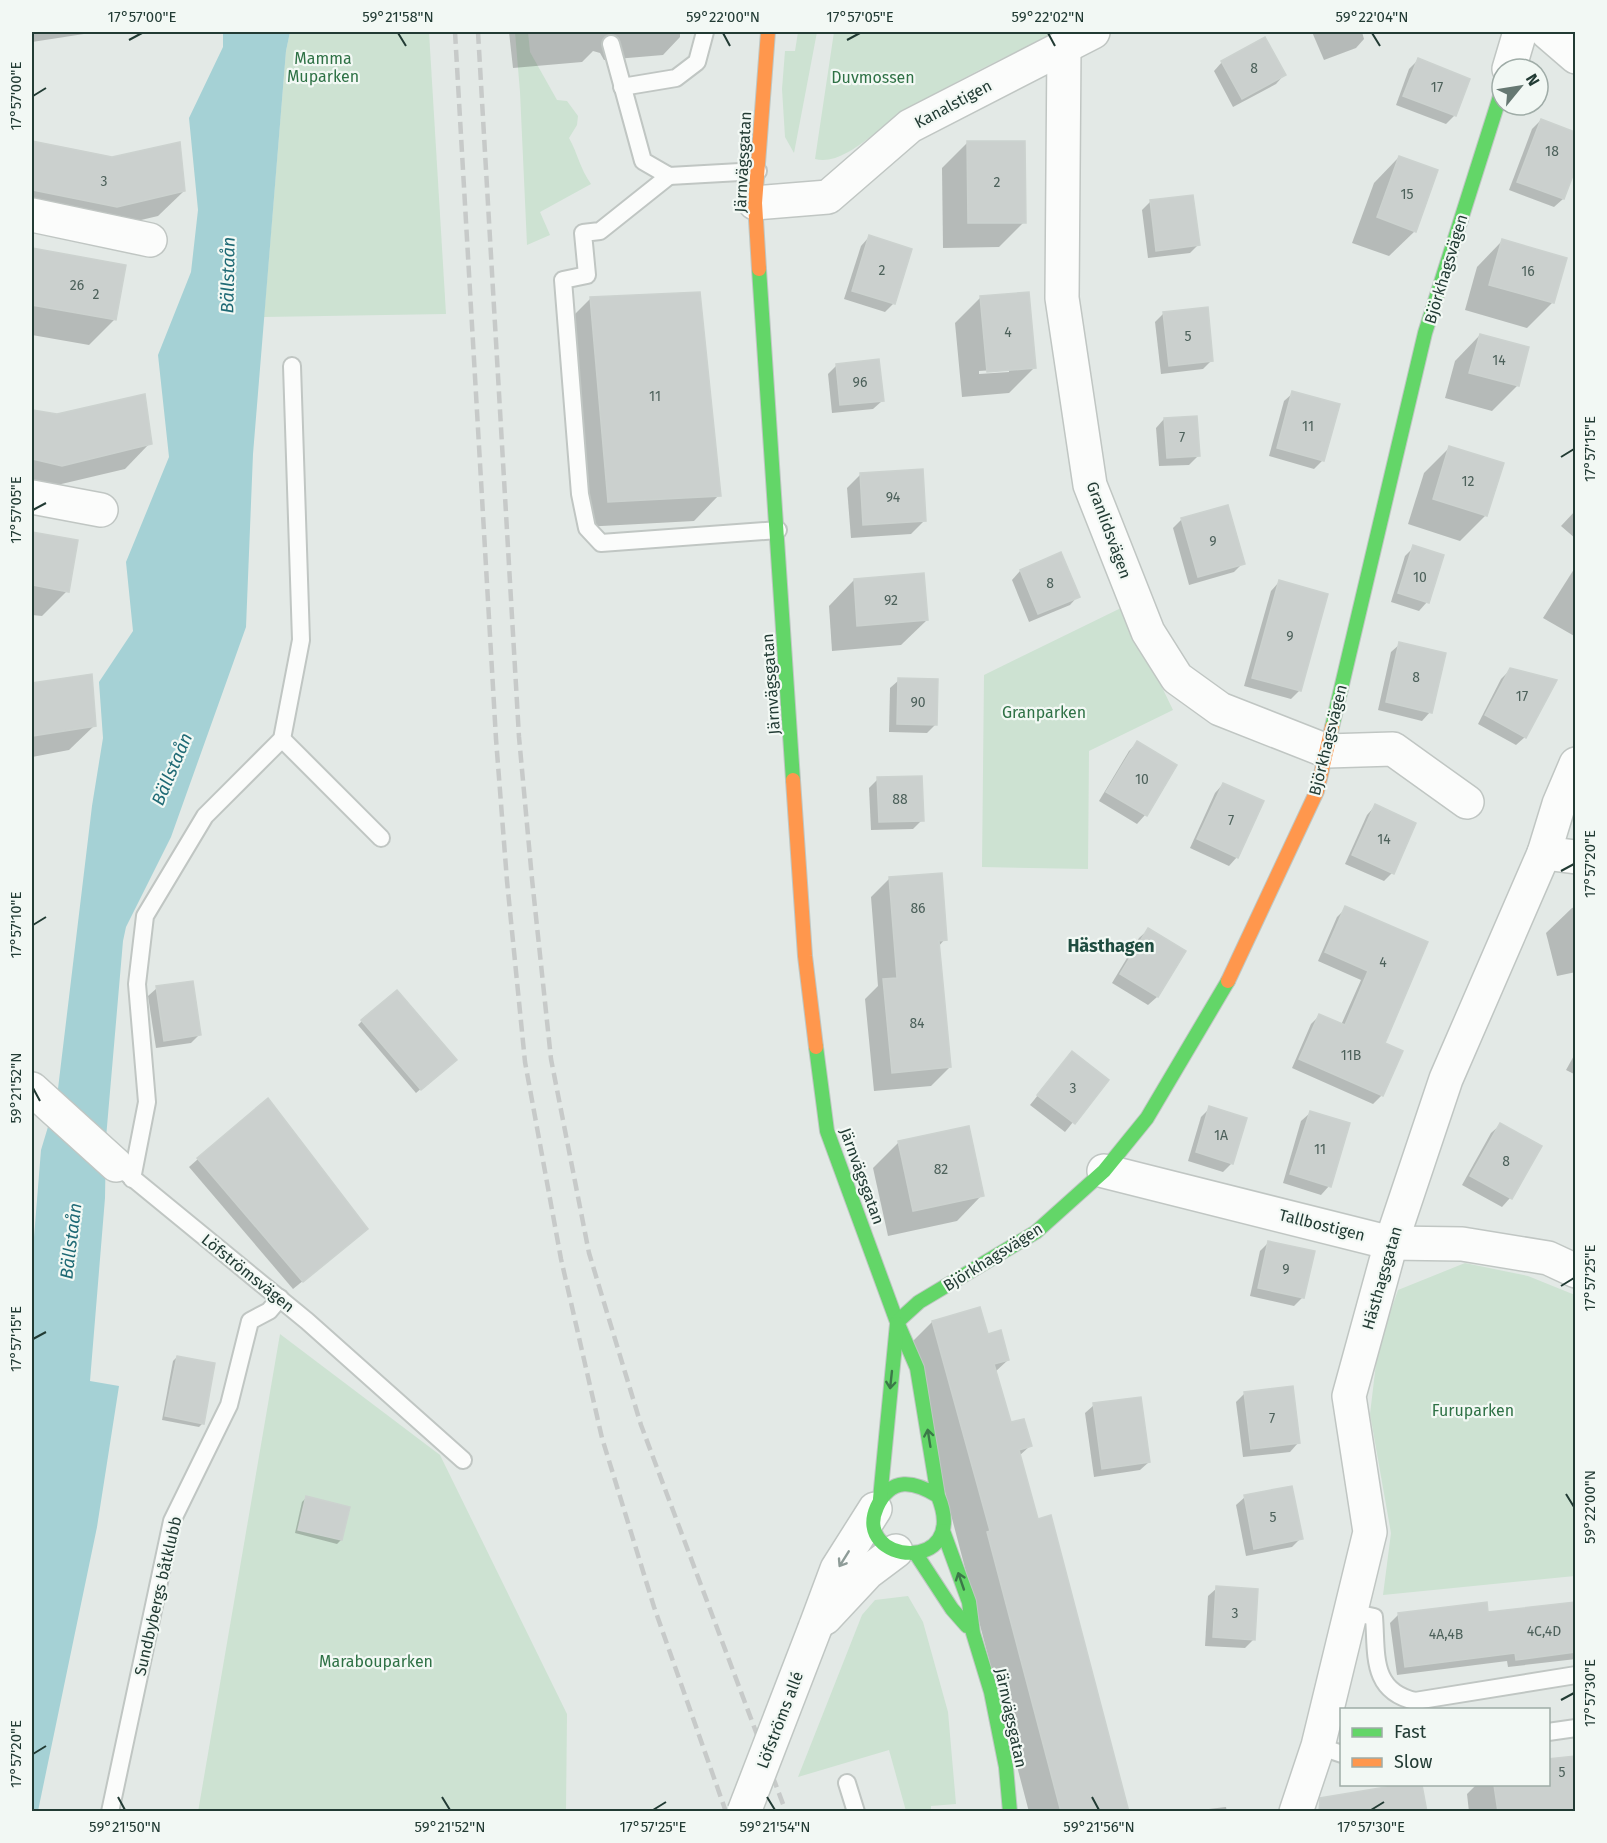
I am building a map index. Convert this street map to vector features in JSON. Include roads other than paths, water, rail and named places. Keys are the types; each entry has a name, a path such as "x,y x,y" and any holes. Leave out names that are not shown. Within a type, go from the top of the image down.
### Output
{"street":[{"name":"Järnvägsgatan","path":"768,32 755,203 805,956 827,1131 897,1322 917,1368 938,1496 944,1507 943,1532 969,1602 973,1633 991,1692 1006,1767 1010,1812"},
{"name":"Kanalstigen","path":"755,203 828,197 910,126 1094,32"},
{"path":"1513,57 1520,32"},
{"path":"1547,32 1575,57"},
{"name":"Granlidsvägen","path":"1064,46 1062,298 1090,485 1148,632 1177,678 1220,709 1327,751 1393,749 1467,802"},
{"name":"Björkhagsvägen","path":"897,1322 919,1302 1036,1232 1104,1171 1147,1118 1225,987 1317,791 1425,333 1493,117"},
{"path":"32,215 150,240"},
{"path":"32,497 101,510"},
{"name":"Hästhagsgatan","path":"1296,1812 1330,1750 1350,1612 1370,1532 1349,1396 1391,1243 1446,1079 1560,855 1559,804 1575,764"},
{"name":"Löfströmsvägen","path":"32,1089 124,1172"},
{"name":"Tallbostigen","path":"1104,1171 1391,1243 1462,1244 1548,1258 1575,1271"},
{"name":"Järnvägsgatan","path":"897,1322 874,1520 883,1542 906,1553 973,1633"},
{"path":"877,1504 888,1490 908,1483 928,1488 938,1496"},
{"name":"Löfströms allé","path":"744,1812 837,1569 877,1504"},
{"path":"906,1553 932,1546 943,1532"},
{"name":"Löfströms allé","path":"815,1628 868,1572 906,1553"}],"lane":[{"path":"622,87 676,78 698,62 705,32"},
{"path":"611,44 643,161 669,177"},
{"path":"758,171 669,177 600,231 583,233 586,275 563,280 580,494 587,528 601,543 778,530"},
{"path":"124,1172 147,1102 137,984 145,916 205,816 282,740 301,640 292,366"},
{"path":"282,740 381,838"},
{"name":"Löfströmsvägen","path":"124,1172 280,1298 463,1460"},
{"name":"Sundbybergs båtklubb","path":"110,1812 172,1521 229,1405 250,1321 269,1311 280,1298"},
{"path":"1350,1612 1374,1617 1379,1673 1394,1693 1403,1698 1415,1701 1575,1675"},
{"path":"1550,1732 1575,1728"},
{"path":"847,1783 856,1812"}],"water":[{"name":"Bällstaån","path":"223,32 290,32 286,51 253,454 246,627 171,837 126,927 123,941 106,1138 105,1198 90,1381 119,1386 97,1527 38,1811 32,1812 32,1262 41,1150 57,1097 92,806 103,738 99,682 133,631 126,562 169,457 158,355 191,272 198,210 189,118 223,47"}],"railway":[{"path":"455,32 496,739 525,1062 561,1259 602,1438 654,1607 726,1812"},
{"path":"478,32 519,737 551,1059 589,1253 641,1425 786,1812"}],"district":[{"name":"Hästhagen","path":"1111,946"}],"park label":[{"name":"Mamma Muparken","path":"323,67"},
{"name":"Duvmossen","path":"873,77"},
{"name":"Granparken","path":"1044,712"},
{"name":"Furuparken","path":"1473,1410"},
{"name":"Marabouparken","path":"376,1661"}]}
